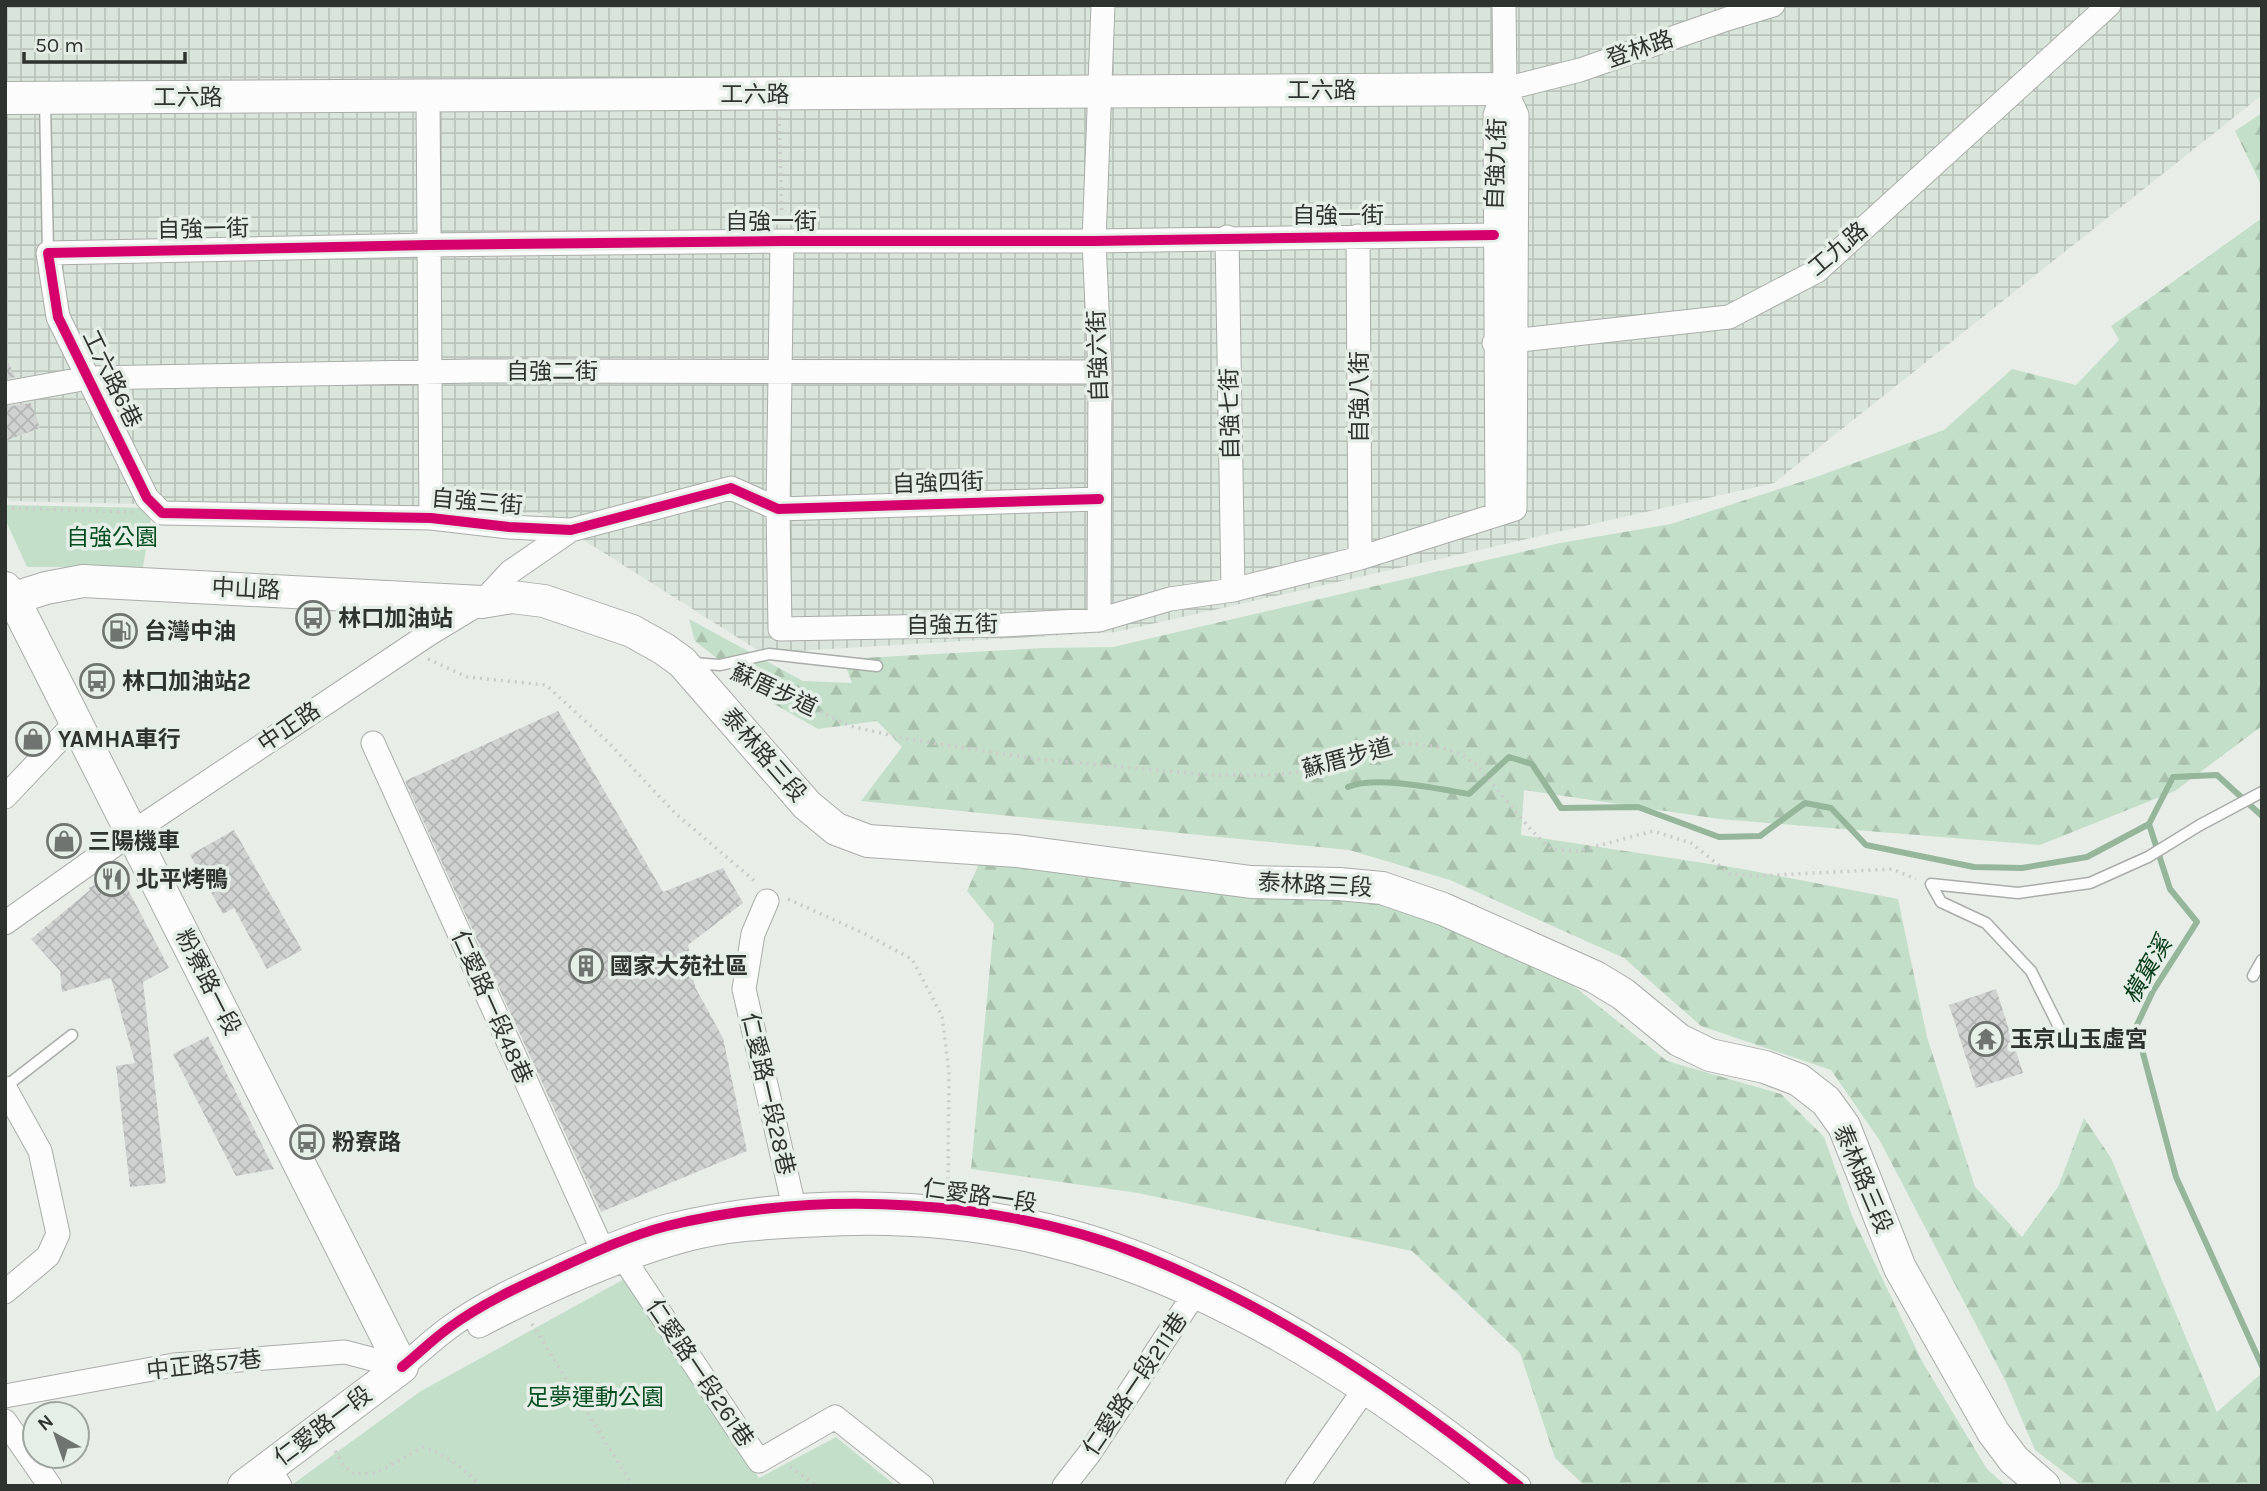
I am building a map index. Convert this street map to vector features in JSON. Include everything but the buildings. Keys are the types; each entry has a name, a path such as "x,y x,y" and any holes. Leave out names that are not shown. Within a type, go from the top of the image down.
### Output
{"main road":[{"name":"工六路","path":"5,98 1505,89"},
{"name":"粉寮路一段","path":"5,567 7,598 77,721 402,1367"},
{"name":"中山路","path":"7,598 83,581 482,603"},
{"name":"泰林路三段","path":"482,603 512,597 544,601 632,631 682,662 807,805 836,829 868,841 1017,851 1251,882 1382,888 1443,909 1595,977 1623,994 1679,1040 1710,1055 1765,1067 1799,1080 1826,1101 1844,1126 1859,1158 1900,1268 1993,1432 2014,1461 2044,1486"},
{"name":"仁愛路一段","path":"264,1480 321,1427 402,1367"}],"street":[{"name":"自強六街","path":"1099,620 1100,372 1094,241 1103,5"},
{"path":"1504,5 1505,89"},
{"name":"登林路","path":"1505,89 1580,70 1773,5"},
{"name":"工九路","path":"1494,343 1729,317 1818,271 2109,5"},
{"name":"自強九街","path":"1505,89 1517,115 1515,509 1497,514 1494,115 1505,89"},
{"path":"428,96 431,518"},
{"name":"自強一街","path":"48,253 429,245 1094,241 1494,235"},
{"name":"自強八街","path":"1358,236 1360,558"},
{"name":"自強七街","path":"1227,237 1233,590"},
{"name":"自強五街","path":"782,241 778,509 780,629 1003,625 1099,620 1170,599 1233,590 1360,558 1497,514"},
{"name":"工六路6巷","path":"48,253 58,317 147,498 162,513"},
{"name":"自強二街","path":"5,393 88,378 430,372 1100,372"},
{"name":"自強三街","path":"162,513 431,518 509,527 571,530 731,488 778,509"},
{"name":"自強四街","path":"778,509 1099,499"},
{"name":"中正路","path":"5,923 132,832 407,649 482,603 510,572 571,530"},
{"path":"5,797 77,721"},
{"name":"仁愛路一段48巷","path":"373,743 601,1249"},
{"name":"仁愛路一段28巷","path":"774,898 753,934 744,989 794,1207"},
{"path":"5,1088 40,1150 58,1234 48,1256 5,1292"},
{"name":"仁愛路一段","path":"402,1367 451,1326 501,1296 601,1249 664,1227 735,1213 794,1207 845,1204 947,1210 1009,1218 1078,1234 1144,1256 1198,1289 1323,1346 1492,1486"},
{"name":"仁愛路一段","path":"402,1367 519,1305 624,1259 685,1240 764,1228 839,1223 917,1225 987,1233 1048,1244 1198,1289"},
{"path":"601,1249 624,1259"},
{"name":"仁愛路一段261巷","path":"624,1259 759,1461 835,1417 922,1486"},
{"name":"仁愛路一段211巷","path":"1064,1486 1089,1454 1198,1289"},
{"name":"中正路57巷","path":"5,1396 174,1365 345,1352 402,1367"},
{"path":"1297,1486 1367,1384"},
{"name":"仁愛路一段","path":"1367,1384 1465,1443 1519,1486"},
{"path":"5,1421 51,1486"}],"lane":[{"name":"工六路6巷","path":"45,98 48,253"},
{"path":"682,662 720,665 769,654 877,666"},
{"path":"1931,884 2018,893 2090,883 2148,857 2262,792"},
{"path":"1931,884 1941,902 1986,923 2031,971 2060,1029"},
{"path":"2253,976 2262,960"},
{"path":"5,1088 72,1035"}],"path":[{"path":"778,94 782,241"},
{"path":"5,509 162,513"},
{"path":"407,649 467,677 546,685 607,741 676,814 774,898 865,934 912,959 942,1016 949,1073 947,1210"},
{"path":"519,1305 633,1486"},
{"path":"321,1427 344,1466 354,1474 376,1473 423,1447 442,1453 465,1469 481,1486"},
{"path":"771,1454 817,1486"}],"shaded area":[{"path":"5,5 2262,5 2262,95 1774,483 1116,632 762,653 541,513 9,501 5,493"}],"green space":[{"path":"2262,113 2262,187 2235,131"},
{"path":"2262,218 2262,726 2175,791 2040,845 1719,819 1524,790 1521,835 1743,869 1898,899 1927,1037 1975,1187 2022,1237 2058,1187 2084,1118 2111,1158 2217,1412 2262,1373 2262,1486 2082,1486 2035,1450 2006,1382 1880,1141 1831,1070 1701,1026 1624,958 1450,880 1349,850 861,801 902,747 877,721 818,729 776,705 695,641 689,619 803,681 852,683 843,659 1043,648 1113,647 1560,543 1671,524 1819,476 1944,430 2012,369 2076,385 2119,340 2111,326"},
{"name":"自強公園","path":"5,505 153,508 143,567 27,567 5,519"},
{"path":"982,857 1375,896 1560,975 1667,1061 1781,1094 1824,1137 1852,1216 1923,1363 1987,1469 2006,1486 1585,1486 1555,1458 1520,1353 1412,1251 1138,1193 971,1169 994,924 967,891"},
{"name":"足夢運動公園","path":"626,1278 759,1478 836,1437 896,1486 293,1484 421,1391"}],"waterway":[{"path":"1348,787 1374,782 1425,786 1469,794 1509,757 1532,764 1561,808 1638,807 1719,837 1760,836 1805,803 1831,808 1866,845 1974,867 2022,868 2087,857 2149,824"},
{"name":"橫窠溪","path":"2262,816 2217,775 2173,777 2149,824 2170,889 2197,922 2153,991 2136,1027 2176,1177 2262,1366"}],"cycle path":[{"path":"1099,499 778,509 731,488 571,530 509,527 431,518 162,513 147,498 58,317 48,253 429,245 1094,241 1494,235"},
{"path":"402,1367 444,1332 491,1301 602,1249 667,1226 725,1214 847,1204 971,1212 1032,1222 1091,1237 1147,1257 1246,1303 1387,1388 1519,1486"}],"place":[{"name":"林口加油站","path":"313,618"},
{"name":"台灣中油","path":"120,631"},
{"name":"林口加油站2","path":"97,681"},
{"name":"YAMHA車行","path":"33,739"},
{"name":"三陽機車","path":"64,841"},
{"name":"北平烤鴨","path":"112,879"},
{"name":"國家大苑社區","path":"586,966"},
{"name":"玉京山玉虛宮","path":"1986,1039"},
{"name":"粉寮路","path":"307,1142"}]}
